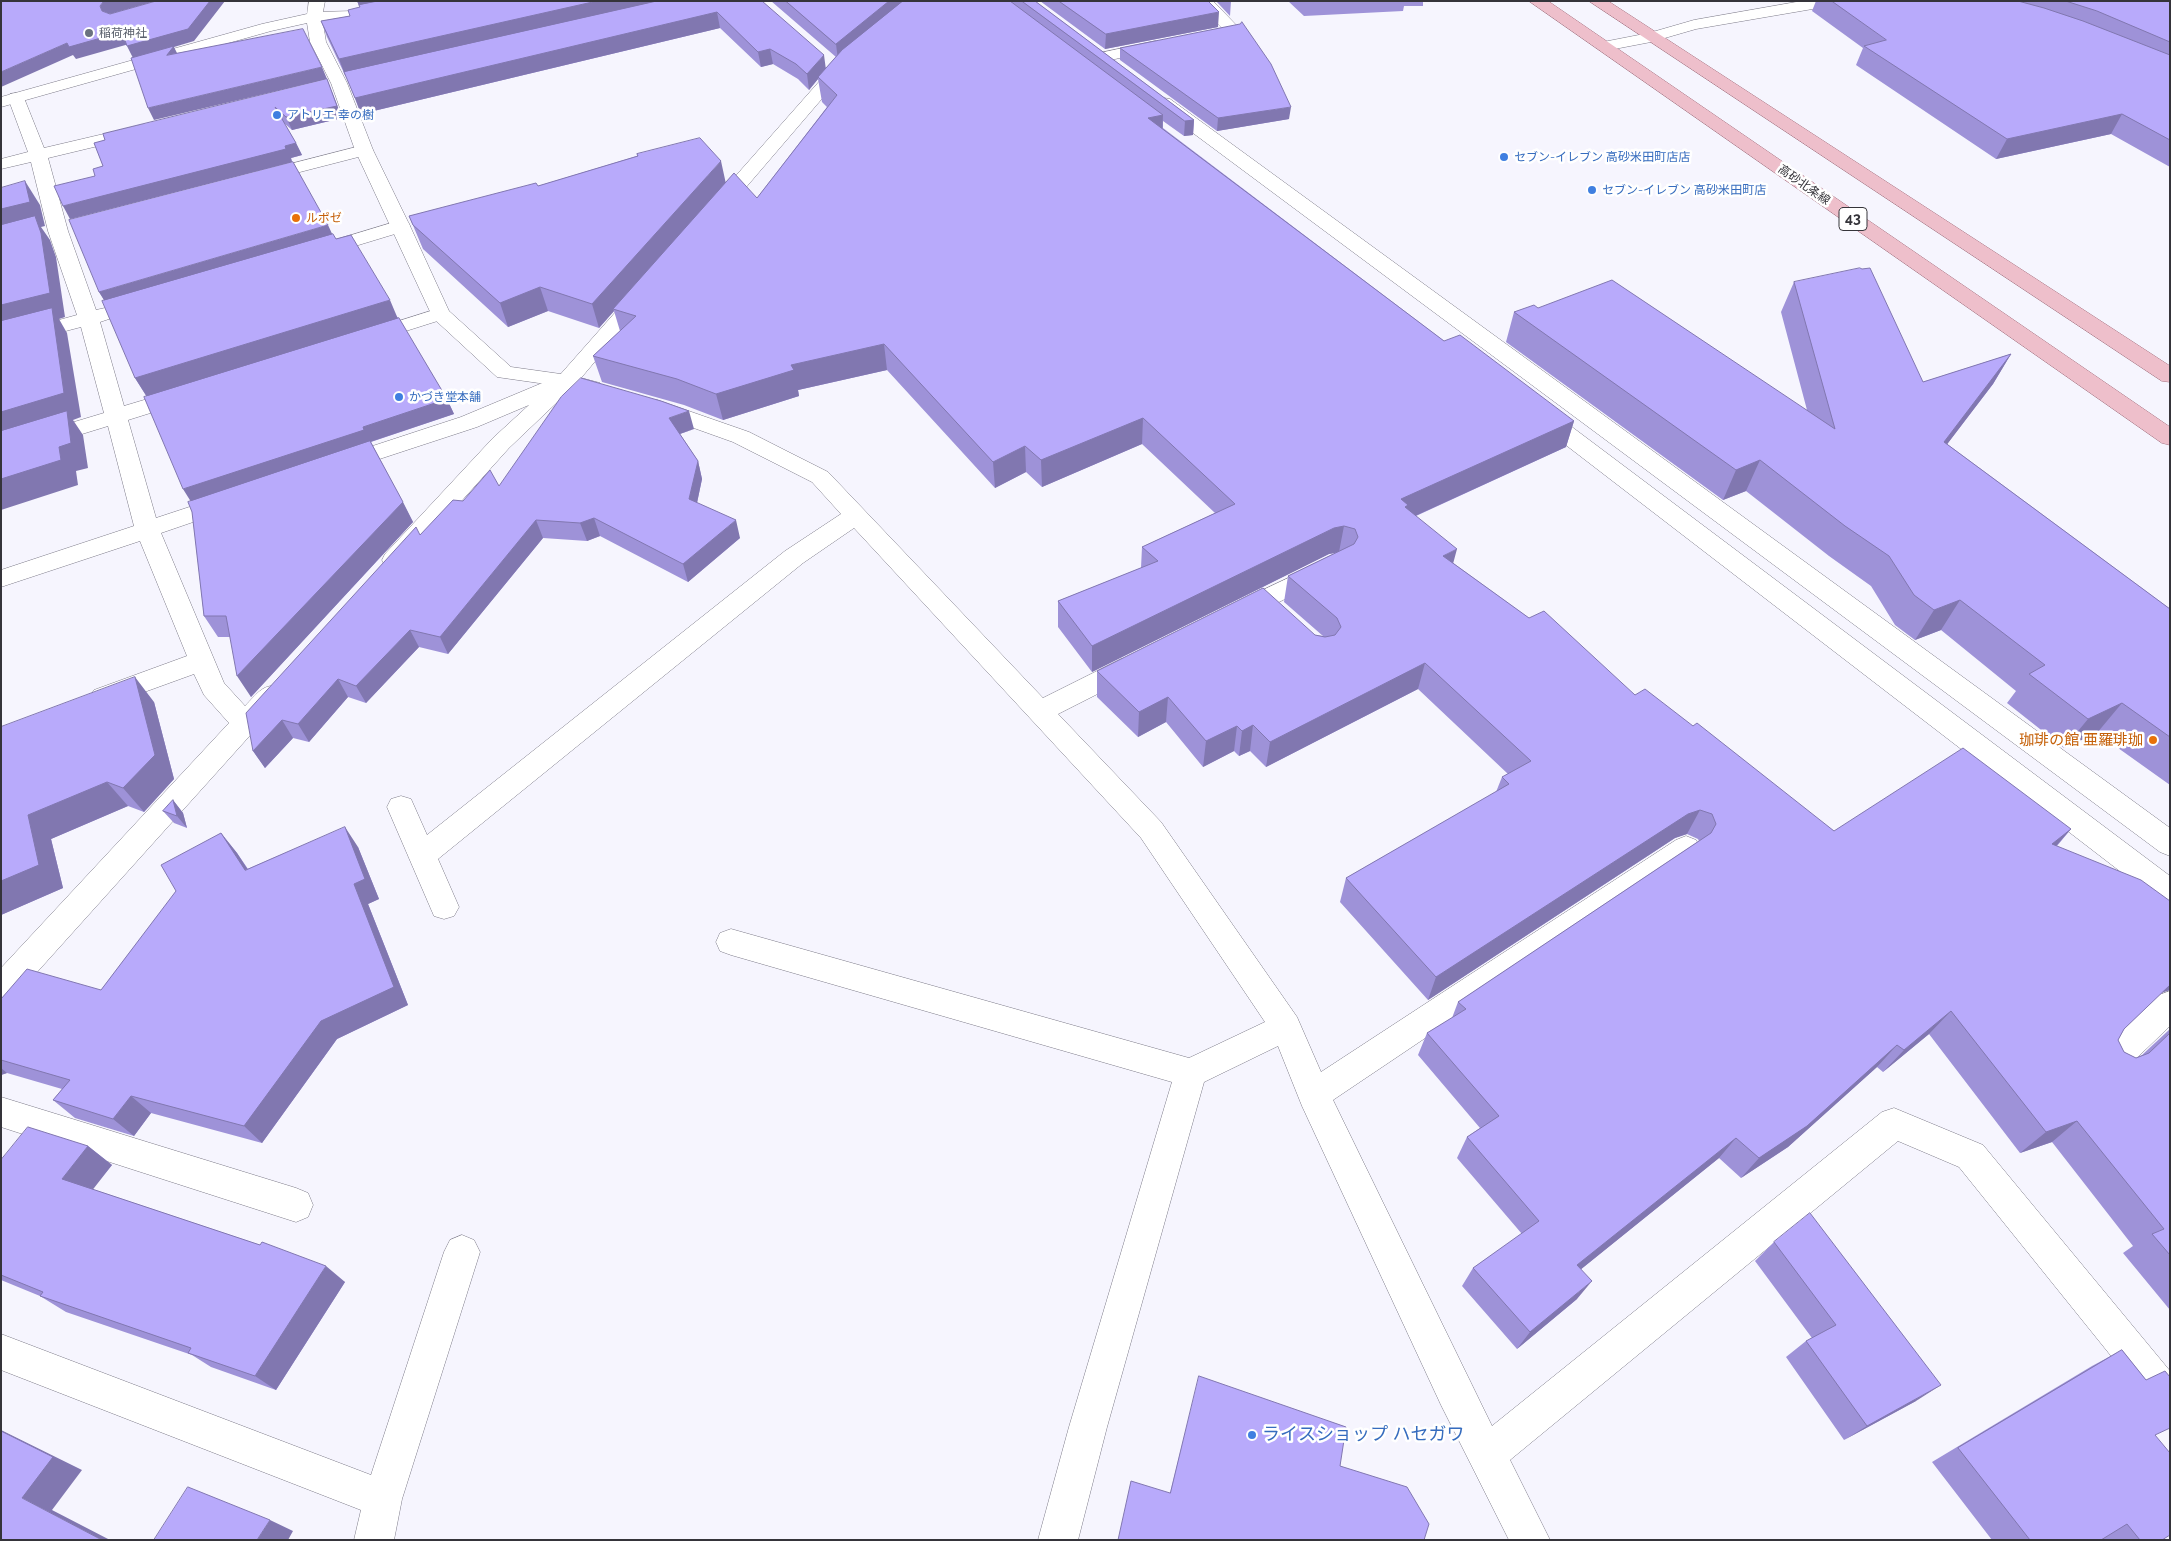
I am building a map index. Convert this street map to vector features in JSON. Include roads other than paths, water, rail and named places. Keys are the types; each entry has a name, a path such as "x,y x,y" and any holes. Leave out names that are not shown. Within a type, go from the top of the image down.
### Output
{"main road":[{"name":"高砂北条線","path":"1537,1 2170,438"},
{"path":"1597,1 2170,376"}],"street":[{"path":"245,723 213,688 147,529 89,319 58,231 38,155 9,100 268,27 316,9 355,16 424,1"},
{"path":"1186,40 1232,31 1204,1"},
{"path":"1604,46 1651,37 1694,25 1830,1"},
{"path":"316,9 318,42 339,83 364,150 401,226 440,314 505,372 566,381 675,412 741,437 820,477 1151,830 1286,1027 1314,1095 1454,1392 1530,1540"},
{"path":"1124,74 1094,52 1167,44"},
{"path":"702,226 831,64 861,52"},
{"path":"320,87 358,78"},
{"path":"1146,91 1168,116 1402,278 2170,844"},
{"path":"1,164 160,125"},
{"path":"240,183 364,150"},
{"path":"39,236 77,226"},
{"path":"297,257 401,226"},
{"path":"380,576 501,444 566,381 657,277"},
{"path":"1381,286 1402,278"},
{"path":"1,342 127,308"},
{"path":"347,344 440,314"},
{"path":"317,472 468,422 566,381"},
{"path":"1,452 199,390"},
{"path":"1523,402 2170,893"},
{"path":"1,579 242,498"},
{"path":"421,856 794,557 856,516"},
{"path":"1220,621 1339,562"},
{"path":"1263,600 1285,619"},
{"path":"1040,711 1152,656"},
{"path":"83,704 201,661"},
{"path":"5,982 285,679"},
{"path":"401,807 444,908"},
{"path":"1314,1095 1686,848"},
{"path":"731,942 1191,1073 1286,1027"},
{"path":"2110,1063 2170,1005"},
{"path":"1058,1540 1088,1427 1191,1073"},
{"path":"1,1112 296,1205"},
{"path":"1486,1454 1894,1123 1971,1156 2170,1400"},
{"path":"374,1540 383,1499 462,1252"},
{"path":"1,1352 383,1499"}],"place":[{"name":"稲荷神社","path":"89,33"},
{"name":"アトリエ 幸の樹","path":"277,115"},
{"name":"セブン-イレブン 高砂米田町店店","path":"1504,157"},
{"name":"セブン-イレブン 高砂米田町店","path":"1592,190"},
{"name":"ルポゼ","path":"296,218"},
{"name":"かづき堂本舗","path":"399,397"},
{"name":"珈琲の館 亜羅琲珈","path":"2153,740"},
{"name":"ライスショップ ハセガワ","path":"1252,1435"}]}
